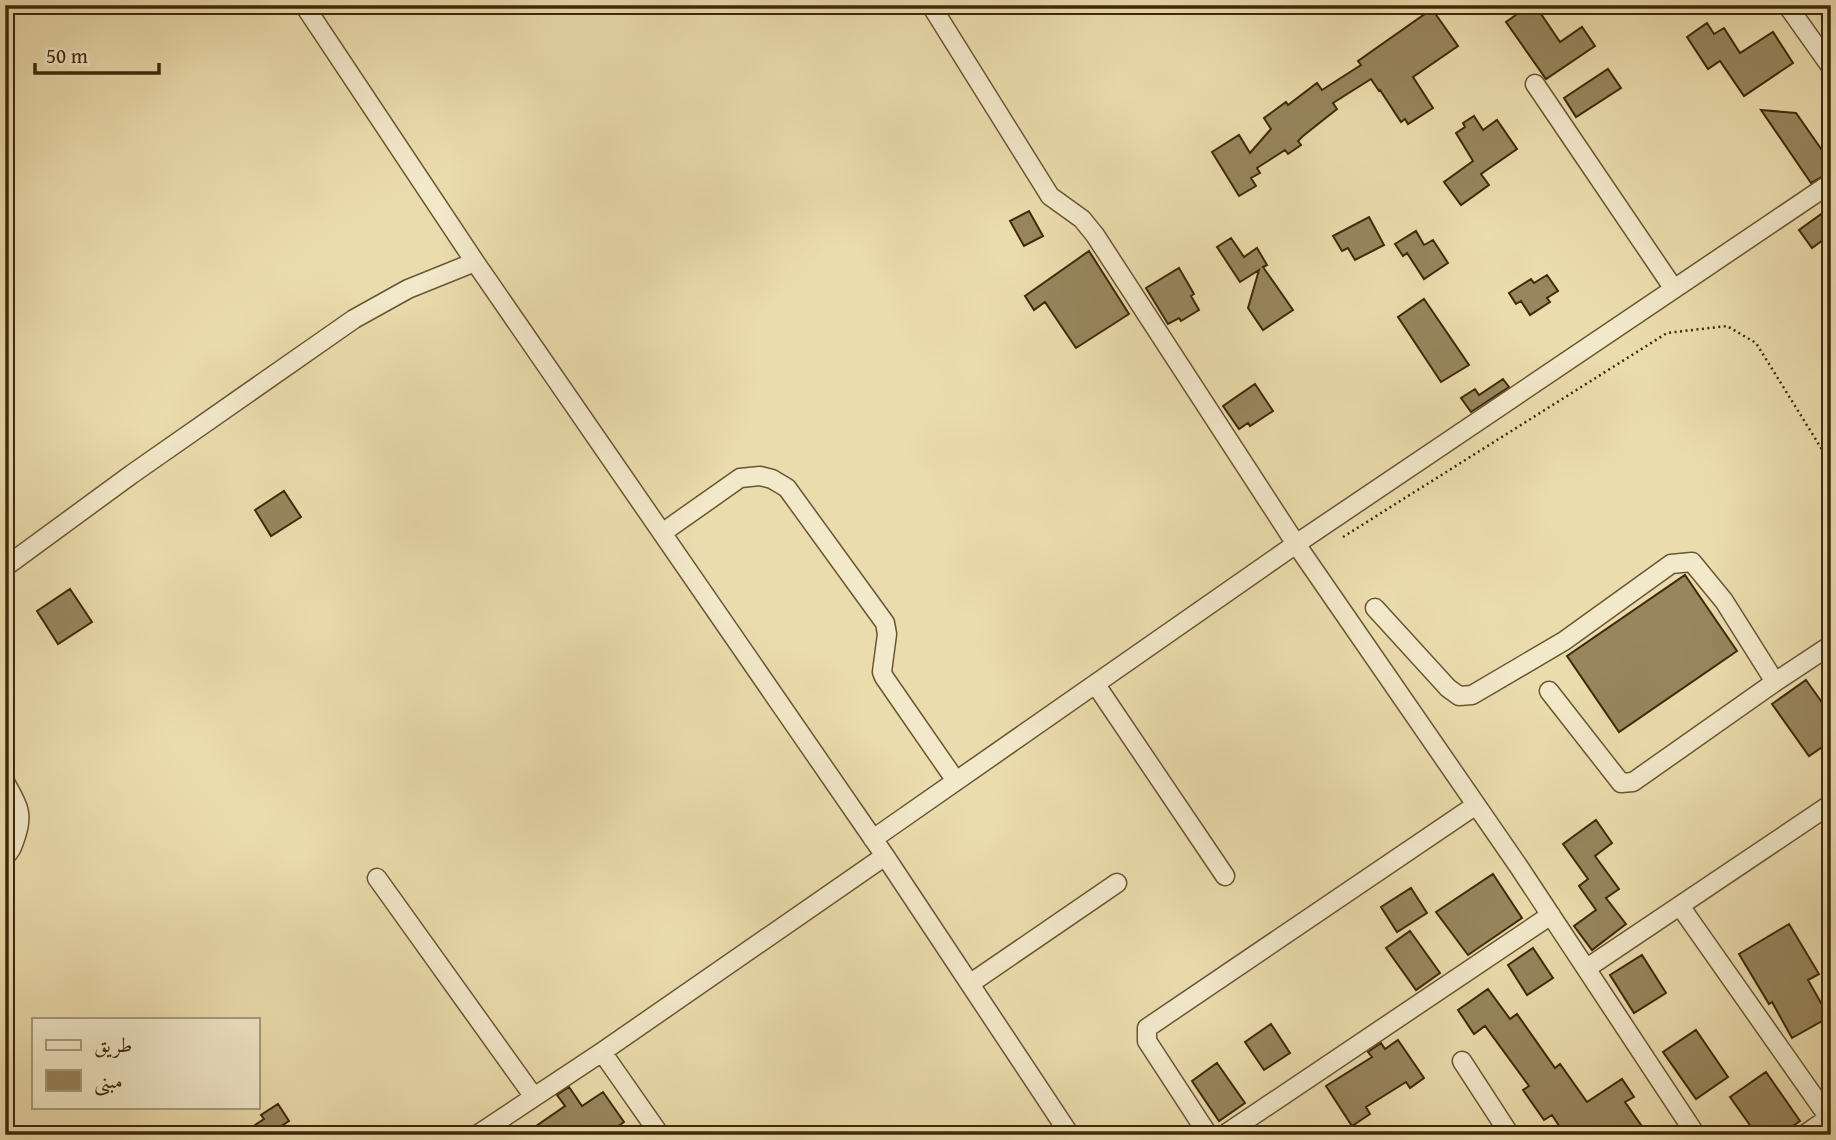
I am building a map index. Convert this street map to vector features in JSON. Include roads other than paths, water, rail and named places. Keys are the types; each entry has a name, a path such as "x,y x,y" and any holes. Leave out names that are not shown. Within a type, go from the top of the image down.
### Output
{"street":[{"path":"304,5 475,262 885,856 1070,1135"},
{"path":"1787,5 1831,67"},
{"path":"932,7 1050,196 1082,219 1095,235 1296,544 1587,968 1696,1135"},
{"path":"1535,84 1674,289"},
{"path":"873,839 1296,544 1831,183"},
{"path":"5,567 132,474 354,319 408,289 475,262"},
{"path":"662,533 740,478 760,476 772,479 787,488 885,623 887,634 882,672 884,677 956,781"},
{"path":"1375,608 1448,688 1459,696 1472,695 1564,642 1671,564 1692,562 1724,601 1775,682"},
{"path":"1549,691 1621,783 1633,782 1831,645"},
{"path":"1096,685 1225,876"},
{"path":"5,782 19,807 21,822 11,852 5,856"},
{"path":"1587,968 1831,804"},
{"path":"1211,1135 1207,1133 1147,1041 1147,1028 1476,805"},
{"path":"477,1135 885,856"},
{"path":"377,878 534,1097"},
{"path":"971,983 1117,883"},
{"path":"1680,906 1830,1117 1804,1135"},
{"path":"1224,1135 1551,915"},
{"path":"602,1052 660,1135"},
{"path":"1462,1061 1510,1135"}]}
